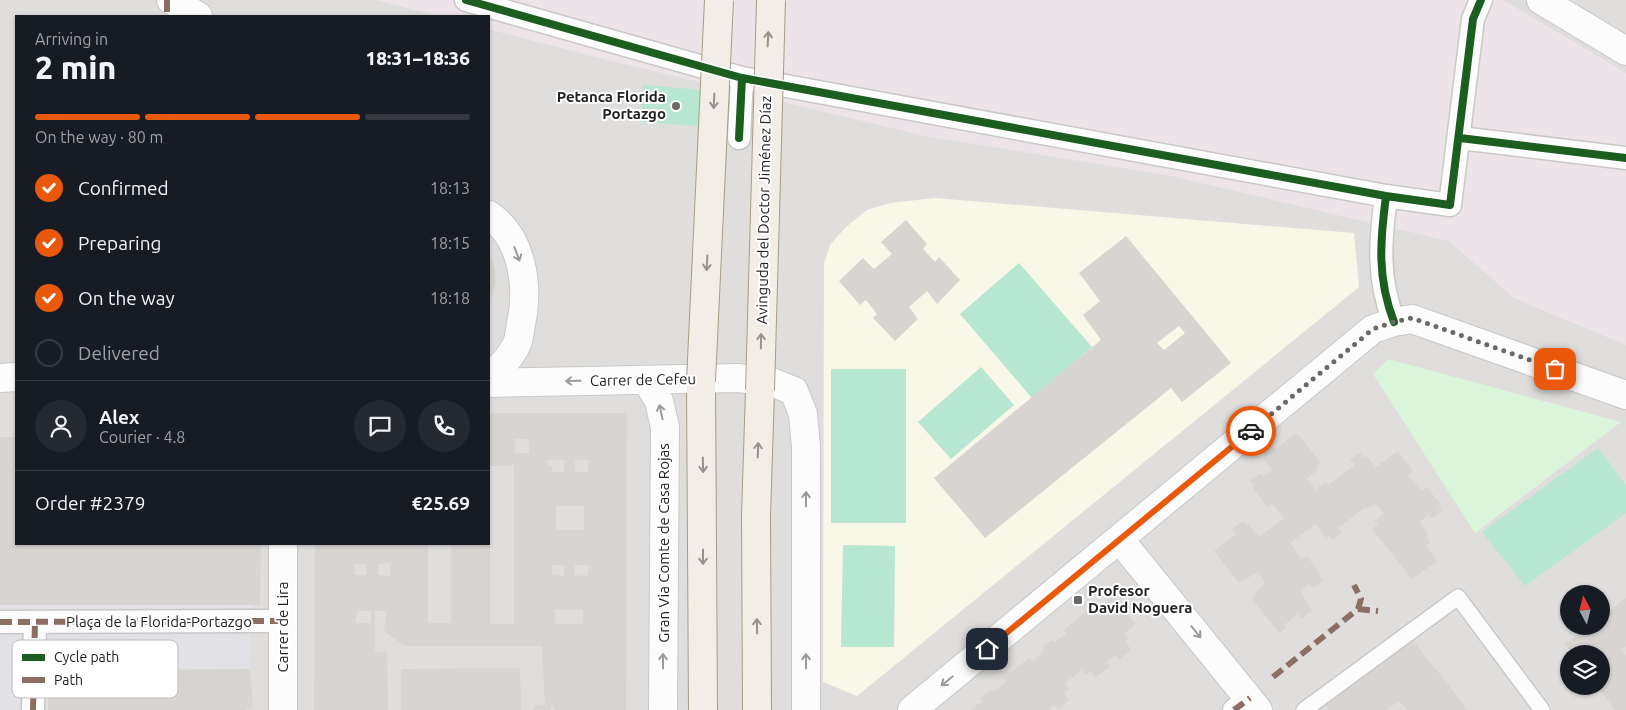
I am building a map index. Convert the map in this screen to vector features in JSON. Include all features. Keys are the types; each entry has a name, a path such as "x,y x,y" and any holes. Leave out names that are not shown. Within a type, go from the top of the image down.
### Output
{"main road":[{"path":"704,710 701,381 720,0"},
{"name":"Avinguda del Doctor Jiménez Díaz","path":"757,710 756,516 771,0"}],"street":[{"path":"167,0 167,15"},
{"path":"172,0 196,15"},
{"path":"466,0 742,78 1386,196 1450,205 1460,138 1473,19 1481,0"},
{"path":"1541,0 1626,51"},
{"path":"739,138 742,78"},
{"path":"1460,138 1626,158"},
{"path":"1386,196 1380,238 1382,283 1394,322"},
{"path":"490,216 497,221 512,243 522,269 526,302 517,345 505,363 490,380"},
{"path":"912,710 1373,329 1412,318 1626,395"},
{"path":"0,378 15,377"},
{"name":"Carrer de Cefeu","path":"490,381 737,378 768,381 794,391 802,414 806,447 806,710"},
{"name":"Gran Via Comte de Casa Rojas","path":"646,380 659,401 665,427 663,710"},
{"path":"1120,540 1247,706"},
{"name":"Carrer de Lira","path":"283,545 283,710"},
{"name":"Plaça de la Florida-Portazgo","path":"0,622 284,621"},
{"path":"35,622 35,640"}],"lane":[{"path":"1304,710 1458,597 1542,710"}],"shaded area":[{"path":"0,0 377,0 436,15 15,15 15,545 490,545 490,29 620,63 626,0 1626,0 1626,710 0,710"},
{"path":"377,0 1503,0 1626,73 1626,345 1514,298 1449,241 1171,176 925,136 620,63 490,29 490,15 436,15"},
{"path":"935,198 1354,233 1359,287 857,696 823,682 824,263 830,245 846,227 867,210 890,203"},
{"path":"1626,543 1626,585 1610,597 1610,585 1568,585"},
{"path":"1474,555 1526,616 1560,591 1560,635 1555,639 1560,646 1560,695 1596,695 1607,710 1480,710 1414,629 1314,710 1298,689"},
{"path":"0,605 251,605 250,669 178,670 178,640 12,640 12,698 48,698 48,710 0,710"}],"green space":[{"name":"Petanca Florida Portazgo","path":"643,85 713,91 710,127 640,122"},
{"path":"1019,263 1092,347 1032,398 960,314"},
{"path":"1388,359 1621,422 1475,533 1373,374"},
{"path":"981,367 1014,405 951,459 918,422"},
{"path":"831,369 906,369 906,523 831,523"},
{"path":"1598,448 1626,485 1626,513 1525,586 1482,532"},
{"path":"843,545 895,546 894,647 841,647"}],"building":[{"path":"906,220 927,244 923,249 935,262 939,257 960,280 937,304 927,291 909,307 918,319 895,341 873,318 877,314 866,300 860,305 839,281 863,258 874,269 892,254 881,242"},
{"path":"1126,236 1231,363 1182,402 1171,388 985,538 934,478 1101,340 1083,315 1100,301 1079,273","holes":["1179,326 1185,333 1164,350 1157,343"]},
{"path":"490,254 495,269 496,283 490,301"},
{"path":"490,413 627,413 626,710 554,710 554,706 551,706 551,710 534,710 534,706 545,705 542,646 405,646 384,631 387,611 375,611 375,652 387,651 388,710 314,710 315,545 428,545 428,623 451,623 451,545 490,545 490,624 514,624 514,465 490,466","holes":["515,439 529,439 529,453 515,453","548,460 564,460 564,472 552,472 552,466 547,466","575,460 588,460 588,472 575,472","556,506 584,506 584,530 556,530","390,563 391,576 378,575 379,564","354,564 366,564 366,575 355,575","552,565 564,565 564,576 552,575","575,565 589,565 588,575 574,576","555,609 583,610 583,624 555,624","357,611 371,611 371,623 356,623"]},
{"path":"1297,433 1321,463 1317,466 1318,469 1307,479 1316,490 1326,482 1328,485 1355,465 1350,460 1360,453 1364,458 1367,456 1376,467 1398,451 1413,471 1408,475 1421,491 1427,487 1441,505 1438,506 1442,511 1432,518 1429,515 1419,522 1429,535 1427,537 1430,543 1426,545 1437,561 1412,579 1372,529 1378,524 1375,521 1384,514 1376,504 1368,509 1366,507 1338,528 1342,533 1333,540 1329,535 1326,538 1315,524 1290,543 1301,559 1307,556 1321,575 1319,576 1323,581 1313,588 1309,584 1300,591 1312,611 1302,618 1298,614 1284,625 1286,628 1279,633 1252,598 1257,594 1255,592 1265,583 1258,572 1239,583 1214,551 1236,534 1232,529 1243,521 1259,537 1284,518 1271,503 1267,506 1252,487 1254,485 1250,481 1260,473 1263,477 1272,470 1262,458 1265,457 1263,453 1272,445 1275,449"},
{"path":"0,437 15,437 15,545 261,545 260,605 0,605"},
{"path":"1113,596 1136,624 1125,633 1128,638 1125,642 1131,649 1119,660 1115,655 1106,662 1111,666 1096,677 1090,671 1086,675 1082,670 1065,683 1069,689 1064,693 1069,700 1058,709 1054,705 1049,710 971,710 982,701 980,698 991,690 993,692 1006,682 1003,679 1029,658 1032,661 1045,650 1042,648 1052,640 1054,642 1066,634 1064,630 1090,608 1092,611"},
{"path":"1626,598 1626,647 1621,650 1626,656 1626,710 1615,710 1604,695 1610,695 1610,645 1565,644 1576,635 1610,635 1610,610"},
{"path":"1411,638 1468,710 1408,710 1399,701 1386,710 1329,710 1326,706"},
{"path":"520,668 521,710 401,710 401,669"},
{"path":"250,669 253,707 247,708 247,710 48,710 48,698 178,698 178,670"}],"marked path":[{"path":"167,0 167,15"},
{"path":"1273,677 1358,609 1361,599 1354,585"},
{"path":"1358,609 1378,611"},
{"path":"0,622 284,621"},
{"path":"35,622 35,640"},
{"path":"33,698 33,710"},
{"path":"1234,710 1250,698"}],"cycle path":[{"path":"466,0 742,78 739,138"},
{"path":"742,78 1386,196 1450,205 1473,19 1481,0"},
{"path":"1460,138 1626,158"},
{"path":"1386,196 1381,260 1385,290 1394,322"}],"way so far":[{"path":"1251,431 1373,329 1412,318 1555,369"}],"place":[{"name":"Petanca Florida Portazgo","path":"676,106"},
{"name":"Profesor David Noguera","path":"1078,600"}],"route":[{"path":"987,649 1251,431"}]}
